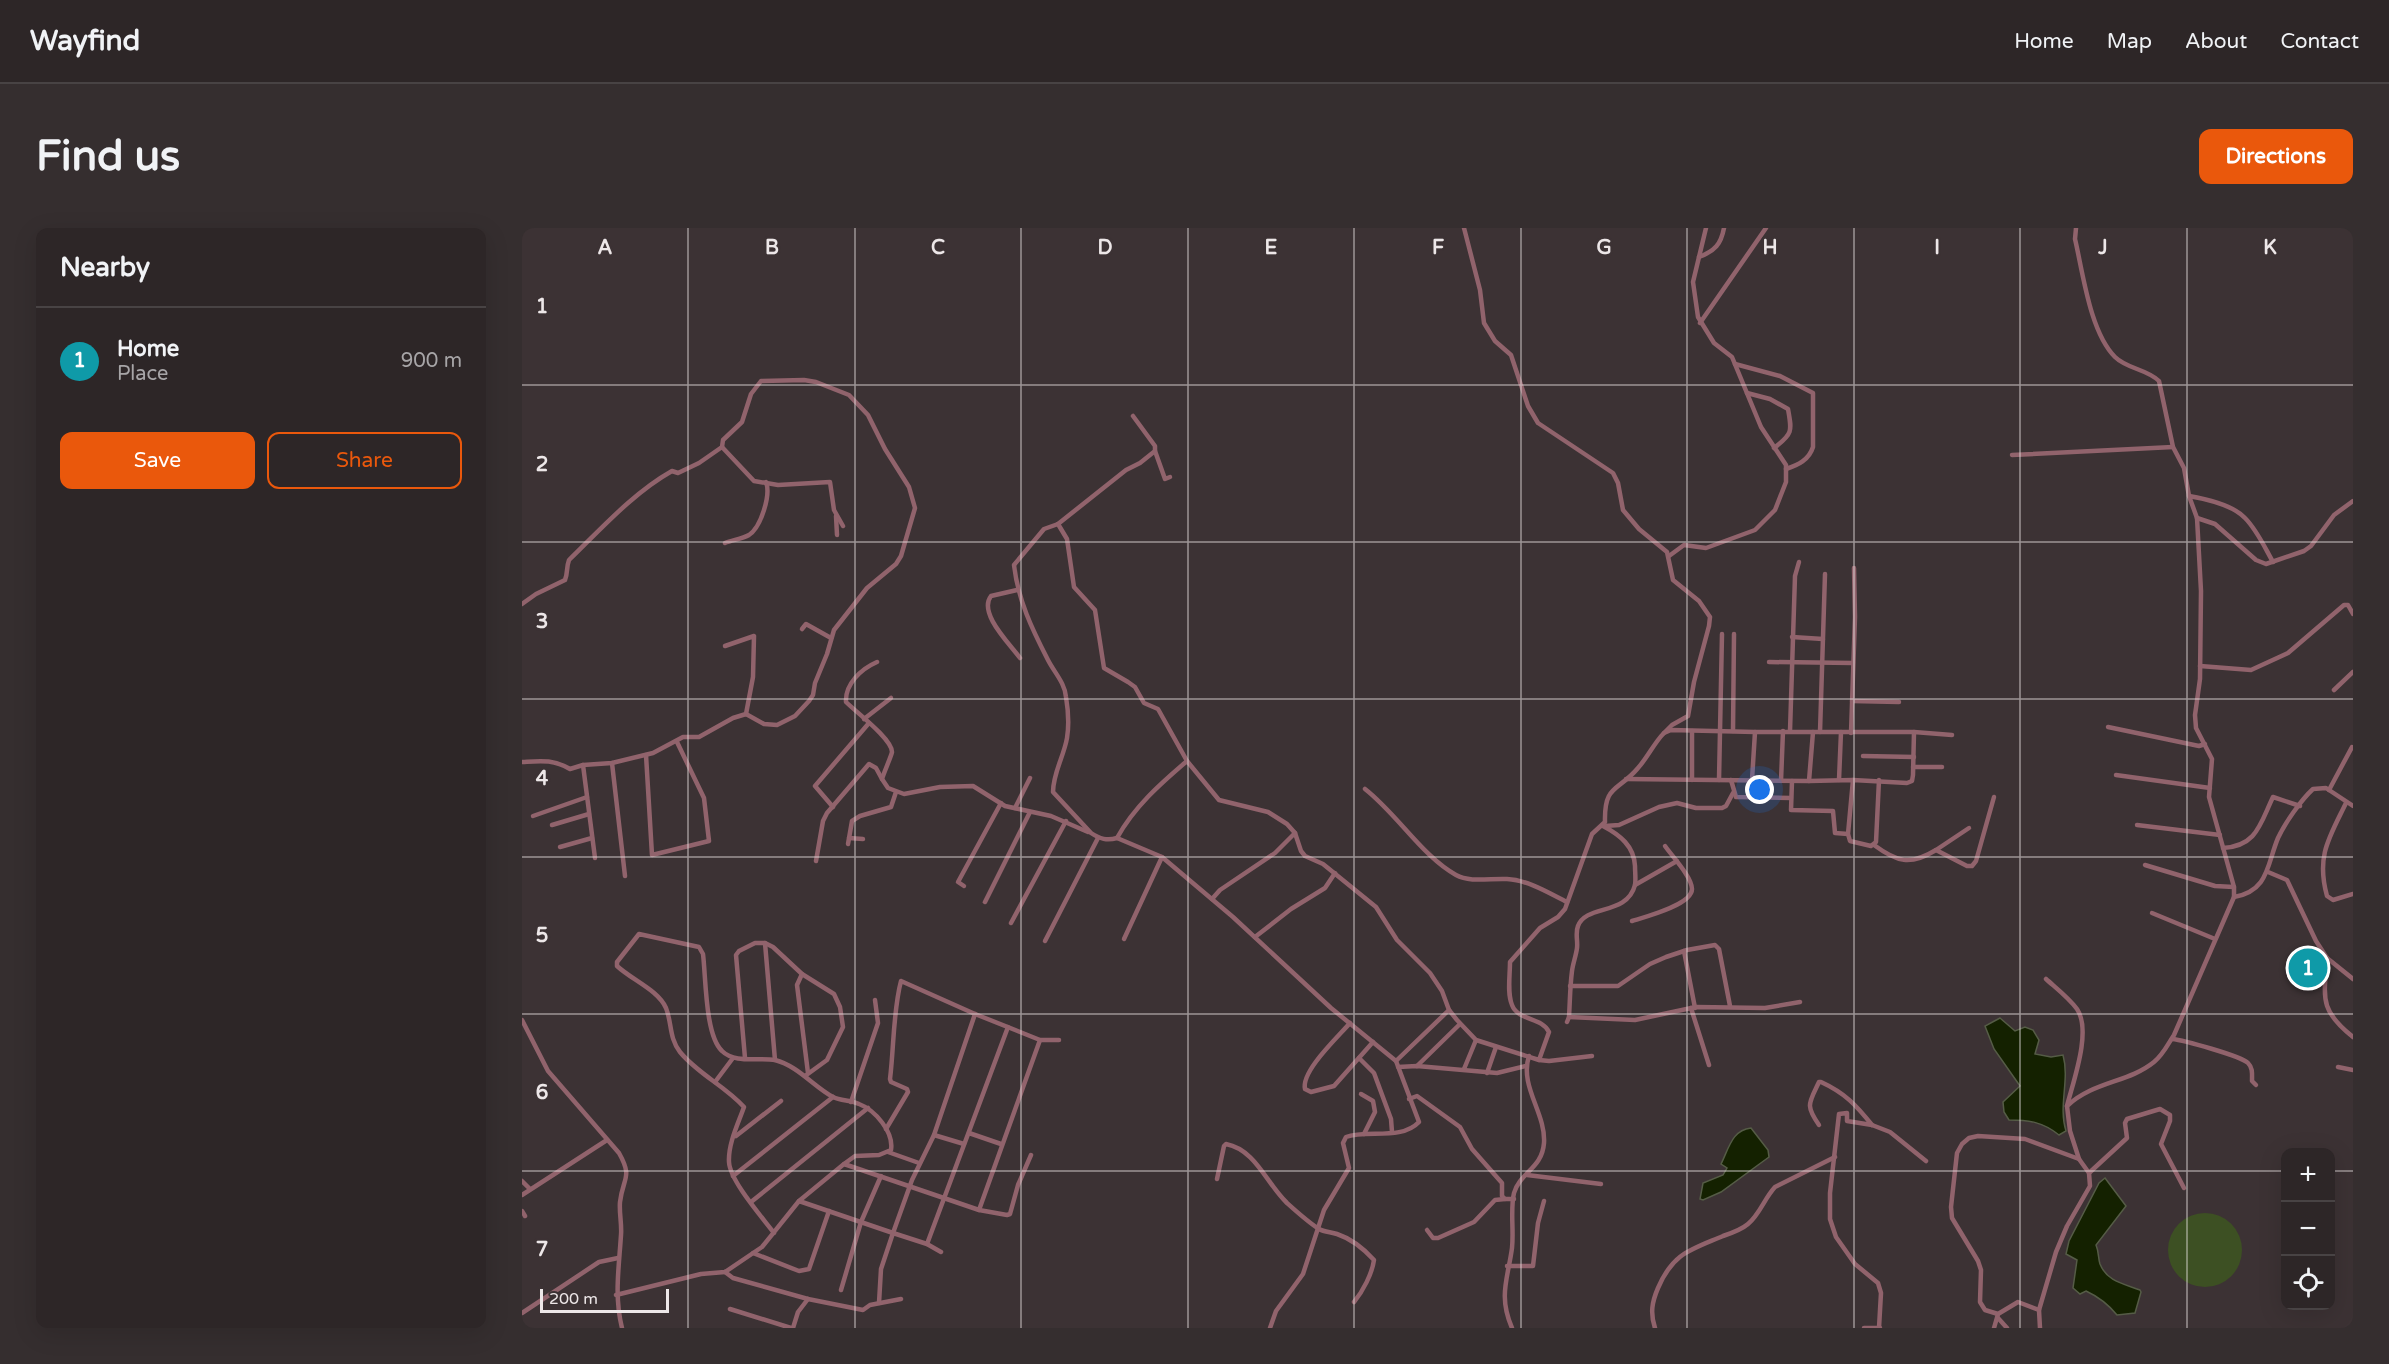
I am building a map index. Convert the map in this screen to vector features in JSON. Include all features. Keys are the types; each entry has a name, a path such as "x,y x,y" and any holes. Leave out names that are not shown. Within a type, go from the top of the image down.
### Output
{"street":[{"path":"1464,228 1480,290 1484,323 1496,341 1511,355 1528,406 1538,423 1613,474 1618,483 1623,510 1639,529 1663,548 1669,556 1673,580 1699,601 1710,616 1694,682 1689,716 1672,724 1638,769 1607,798 1603,826"},
{"path":"1669,556 1684,545 1706,548 1755,530 1774,510 1784,489 1786,465 1761,428 1732,357 1714,343 1698,317 1694,282 1706,228"},
{"path":"1699,257 1718,247 1722,241 1724,228"},
{"path":"1700,323 1766,228"},
{"path":"2067,1106 2080,1095 2142,1070 2155,1062 2172,1039 2234,897 2234,887 2209,797 2212,759 2196,728 2201,591 2197,518 2189,496 2184,468 2173,447 2159,381 2154,376 2130,367 2116,358 2105,345 2094,315 2076,245 2076,228"},
{"path":"1735,364 1780,376 1813,393 1811,455 1786,469"},
{"path":"522,604 536,594 565,580 568,575 566,567 569,560 613,517 660,478 672,471 678,473 699,463 722,447 723,440 742,422 751,394 761,381 798,379 816,382 849,395 868,415 913,496 914,516 901,556 896,564 867,588 834,630 813,695 795,717 770,726 746,714 733,718 699,737 683,737 677,742 646,755 612,763 584,765 570,769 558,762 548,760 522,762"},
{"path":"1747,393 1770,399 1788,409 1791,428 1789,435 1774,448"},
{"path":"1133,416 1155,446 1165,479 1170,477"},
{"path":"722,447 754,481 778,485 830,483 837,535"},
{"path":"2012,455 2173,447"},
{"path":"1091,833 1053,792 1053,783 1067,738 1066,696 1064,686 1055,674 1030,625 1017,590 1014,565 1044,529 1058,524 1126,470 1140,463 1155,451"},
{"path":"725,543 748,535 755,529 766,506 768,487 766,482"},
{"path":"2189,496 2235,510 2245,517 2273,562"},
{"path":"2197,518 2215,524 2256,560 2266,564 2304,551 2311,546 2334,515 2353,501"},
{"path":"836,516 843,526"},
{"path":"1058,524 1067,539 1074,587 1095,610 1104,668 1135,687 1144,703 1158,709 1187,761 1219,800 1268,813 1287,824 1295,833 1301,851 1305,855 1323,864 1376,907 1397,939 1430,973 1442,991 1449,1010 1476,1040 1539,1060 1592,1056"},
{"path":"1790,731 1795,576 1799,562"},
{"path":"1851,733 1854,568"},
{"path":"1820,732 1825,574"},
{"path":"1017,590 991,596 986,602 986,608 998,630 1020,658"},
{"path":"2200,666 2251,670 2288,652 2344,605 2348,605 2353,614"},
{"path":"802,629 806,624 831,638"},
{"path":"1719,780 1722,634"},
{"path":"1733,731 1734,634"},
{"path":"725,646 754,636 753,677 746,714"},
{"path":"1792,637 1823,639"},
{"path":"877,662 861,671 845,694 846,702 882,735 891,748 892,755 885,766 882,779"},
{"path":"1769,662 1853,663"},
{"path":"2334,690 2353,672"},
{"path":"864,718 891,698"},
{"path":"1852,701 1899,702"},
{"path":"833,807 814,786 869,723"},
{"path":"2108,727 2199,746 2205,744"},
{"path":"1664,733 1671,730 1692,730 1914,732 1952,735"},
{"path":"1692,730 1692,780"},
{"path":"1781,781 1783,731"},
{"path":"1752,780 1755,732"},
{"path":"1809,781 1813,732"},
{"path":"1839,780 1841,732"},
{"path":"1626,779 1880,780 1907,783 1912,781 1914,732"},
{"path":"646,755 652,855 709,840 704,798 677,742"},
{"path":"2329,790 2352,747"},
{"path":"1863,756 1914,757"},
{"path":"1117,838 1128,818 1187,761"},
{"path":"612,763 625,876"},
{"path":"816,861 823,820 869,764 876,768 888,788 904,794 940,787 973,786 1001,803 1066,821 1098,838 1109,840 1117,838 1162,857 1396,1061 1419,1122 1412,1128 1392,1132 1356,1133 1346,1137 1343,1143 1349,1168 1333,1193 1317,1227 1303,1274 1276,1311 1270,1328"},
{"path":"584,765 595,858"},
{"path":"1913,768 1942,767"},
{"path":"2116,775 2210,788"},
{"path":"1015,808 1030,778"},
{"path":"1731,780 1736,797 1791,798"},
{"path":"1853,780 1848,834 1850,841 1854,844 1874,845 1899,860 1923,858 1969,828"},
{"path":"1874,845 1880,780"},
{"path":"1792,781 1791,810 1833,811 1835,833 1848,834"},
{"path":"2234,897 2249,892 2259,885 2268,872 2277,840 2313,789 2322,787 2329,790 2350,805"},
{"path":"1365,789 1380,801 1433,858 1457,876 1467,879 1509,879 1541,889 1567,902"},
{"path":"863,839 849,841 852,821 860,816 891,807 896,792"},
{"path":"1539,1060 1549,1032 1544,1025 1514,1009 1509,991 1510,962 1540,928 1558,917 1567,902 1593,830 1603,826 1619,825 1659,807 1677,803 1696,808 1722,808 1733,793"},
{"path":"533,816 586,797"},
{"path":"1936,850 1967,866 1972,866 1976,861 1994,797"},
{"path":"2223,849 2244,845 2252,837 2273,797 2300,806"},
{"path":"2353,799 2328,840 2322,862 2327,896 2333,900 2353,894"},
{"path":"964,886 958,882 1001,803"},
{"path":"985,902 1030,812"},
{"path":"552,825 589,814"},
{"path":"1011,923 1066,821"},
{"path":"2138,825 2220,835"},
{"path":"1603,826 1615,833 1631,849 1634,857 1635,885 1628,898 1620,905 1586,916 1578,923 1578,946 1570,986 1568,1019 1635,1020 1693,1008 1730,1006 1765,1008 1800,1002"},
{"path":"1212,899 1220,890 1275,853 1295,833"},
{"path":"560,847 592,838"},
{"path":"1045,941 1098,838"},
{"path":"1632,921 1681,904 1690,896 1692,889 1689,879 1665,846"},
{"path":"1124,939 1162,857"},
{"path":"1635,885 1677,861"},
{"path":"2145,865 2215,886 2234,887"},
{"path":"2268,872 2287,880 2316,941 2327,958 2353,979"},
{"path":"1255,937 1291,909 1325,888 1335,873"},
{"path":"2152,914 2215,939"},
{"path":"774,1233 733,1176 729,1164 734,1137 744,1107 678,1050 670,1031 666,1009 657,995 630,978 617,966 617,962 639,934 699,947 703,954 712,1034 722,1051 733,1058 775,1060 788,1065 806,1075 833,1097 868,1108 879,1118 886,1129 892,1146 887,1152"},
{"path":"745,1058 736,955 739,951 756,943 765,943 773,947 802,974 834,994 840,1007 843,1027 827,1060 806,1075"},
{"path":"765,943 775,1060"},
{"path":"1570,986 1618,986 1650,964 1684,951 1718,946 1730,1006"},
{"path":"1684,951 1693,1008 1709,1065"},
{"path":"2327,958 2324,997 2329,1014 2353,1037"},
{"path":"802,974 797,985 806,1075"},
{"path":"2040,1328 2039,1310 2056,1252 2067,1226 2090,1186 2089,1173 2079,1160 2070,1131 2067,1106 2082,1043 2082,1021 2076,1009 2046,979"},
{"path":"886,1129 908,1092 907,1089 891,1082 890,1078 897,1020 896,1000 901,981 1040,1040 1059,1040"},
{"path":"851,1102 878,1023 875,1000"},
{"path":"1396,1061 1449,1010"},
{"path":"879,1303 881,1269 919,1163 934,1135 975,1014"},
{"path":"522,1020 548,1071 620,1153 627,1167 620,1203 621,1233 616,1295 622,1328"},
{"path":"1350,1023 1308,1071 1303,1082 1305,1089 1311,1092 1334,1086 1373,1042"},
{"path":"1417,1066 1460,1024"},
{"path":"927,1244 1008,1027"},
{"path":"2172,1039 2187,1040 2200,1047 2242,1059 2249,1064 2252,1070 2252,1080 2256,1085"},
{"path":"979,1210 1040,1040"},
{"path":"1464,1069 1476,1040"},
{"path":"1487,1073 1497,1047"},
{"path":"1512,1328 1504,1298 1511,1249 1514,1192 1522,1178 1541,1158 1544,1142 1542,1119 1535,1105 1526,1066 1529,1056"},
{"path":"715,1082 733,1058"},
{"path":"1359,1058 1377,1079 1391,1119 1392,1132"},
{"path":"1398,1067 1417,1066 1497,1073 1526,1066"},
{"path":"2338,1067 2353,1070"},
{"path":"1819,1125 1808,1110 1808,1105 1821,1082 1839,1090 1854,1103 1872,1125"},
{"path":"1361,1094 1373,1101 1375,1107 1364,1134"},
{"path":"1409,1099 1416,1096 1460,1127 1472,1149 1502,1183 1502,1197 1505,1199"},
{"path":"733,1176 833,1097"},
{"path":"734,1137 781,1101"},
{"path":"751,1202 868,1108"},
{"path":"2089,1173 2127,1138 2125,1123 2127,1119 2160,1109 2170,1114 2170,1121 2161,1144 2184,1188"},
{"path":"1864,1328 1879,1328 1881,1293 1878,1283 1855,1264 1836,1237 1830,1219 1830,1192 1839,1114 1847,1113 1848,1121 1872,1125 1902,1139 1926,1161"},
{"path":"969,1133 1001,1144"},
{"path":"934,1135 963,1144"},
{"path":"2007,1328 1998,1316 1984,1310 1980,1302 1981,1270 1978,1261 1952,1218 1957,1153 1969,1138 1978,1136 2025,1139 2079,1160"},
{"path":"522,1195 607,1140"},
{"path":"1217,1179 1224,1146 1226,1144 1234,1146 1248,1154 1272,1182 1280,1196 1320,1230 1337,1234 1353,1242 1374,1260 1360,1295 1354,1302"},
{"path":"616,1295 701,1274 725,1272 753,1253 774,1233 799,1201 855,1156 887,1152 919,1163"},
{"path":"844,1164 1000,1215 1010,1214 1018,1185 1031,1155"},
{"path":"1653,1327 1651,1305 1671,1263 1681,1255 1741,1229 1761,1210 1768,1194 1775,1187 1835,1157"},
{"path":"1526,1175 1601,1184"},
{"path":"841,1290 861,1222 881,1176"},
{"path":"522,1181 530,1189"},
{"path":"1427,1230 1433,1238 1438,1238 1473,1222 1495,1200 1514,1199"},
{"path":"799,1201 927,1244 941,1252"},
{"path":"1507,1266 1533,1266 1538,1222 1544,1202"},
{"path":"753,1253 799,1271 808,1269 829,1211"},
{"path":"522,1313 599,1262 618,1258"},
{"path":"725,1272 733,1278 808,1299 863,1310 870,1305 901,1299"},
{"path":"730,1309 792,1328 798,1312 808,1299"},
{"path":"1994,1328 1998,1316 2018,1302 2039,1310"}],"shaded area":[{"path":"2000,1018 2015,1031 2025,1027 2033,1030 2039,1040 2035,1054 2051,1057 2063,1055 2065,1074 2063,1112 2066,1131 2059,1135 2036,1123 2009,1120 2004,1112 2003,1102 2020,1086 1994,1049 1985,1026"},
{"path":"1751,1128 1768,1150 1769,1157 1721,1192 1703,1200 1700,1199 1703,1183 1723,1175 1727,1168 1721,1164 1735,1136"},
{"path":"2105,1178 2126,1206 2096,1245 2099,1262 2112,1279 2140,1290 2135,1313 2117,1315 2095,1296 2086,1291 2080,1294 2073,1288 2077,1260 2066,1254 2069,1241 2099,1183"},
{"path":"2205,1213 2219,1216 2231,1224 2239,1236 2242,1250 2239,1264 2231,1276 2219,1284 2205,1287 2191,1284 2179,1276 2171,1264 2168,1250 2171,1236 2179,1224 2191,1216"}],"place":[{"name":"Home","path":"2308,968"}]}
